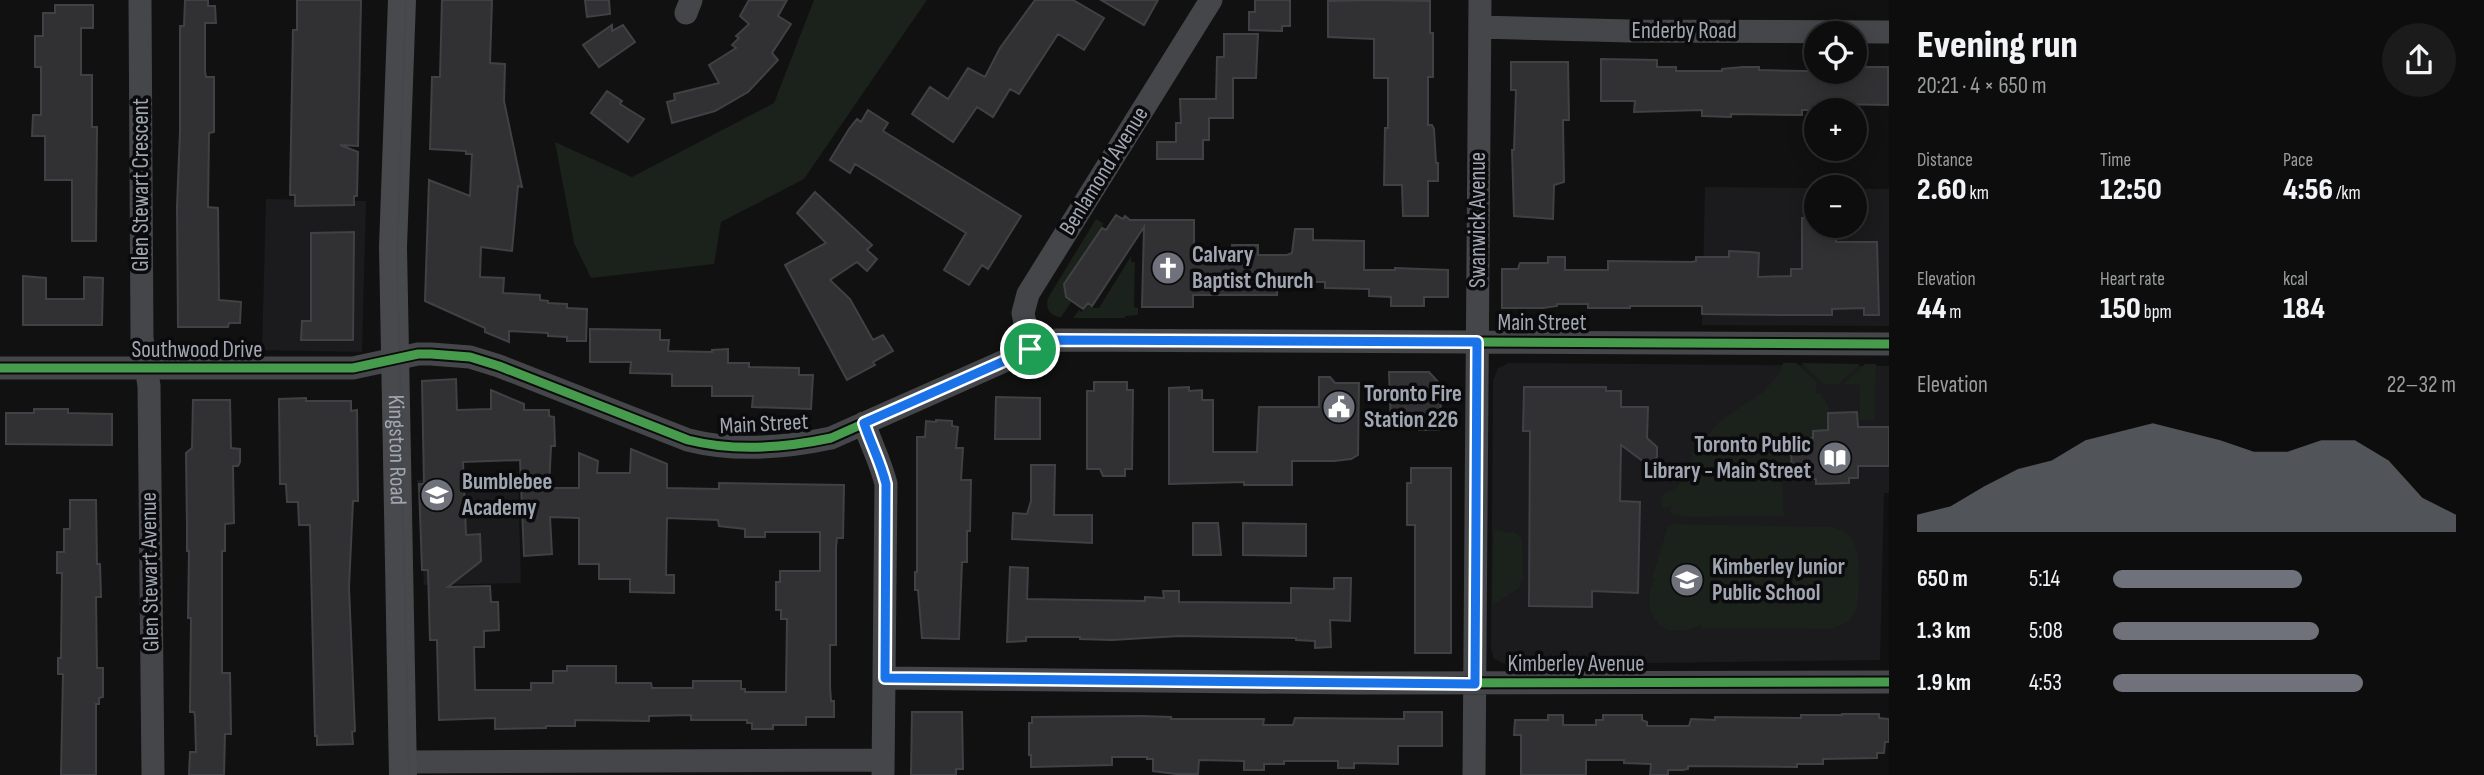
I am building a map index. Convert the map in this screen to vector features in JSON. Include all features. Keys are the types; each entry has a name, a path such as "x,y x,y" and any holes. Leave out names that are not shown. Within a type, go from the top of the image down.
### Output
{"main road":[{"name":"Kingston Road","path":"402,0 393,234 393,359 403,768"}],"street":[{"name":"Glen Stewart Crescent","path":"140,0 142,338 145,370"},
{"name":"Benlamond Avenue","path":"1030,349 1023,313 1028,295 1211,0"},
{"name":"Swanwick Avenue","path":"1474,775 1480,0"},
{"name":"Enderby Road","path":"1480,27 1629,31 1889,32"},
{"name":"Main Street","path":"393,359 418,354 470,357 688,440 710,446 734,447 800,445 831,438 1030,349 1056,340 1889,344"},
{"name":"Southwood Drive","path":"0,368 353,368 393,359"},
{"name":"Glen Stewart Avenue","path":"145,370 149,386 153,775"},
{"path":"403,768 883,768 886,484 882,466 864,423"},
{"name":"Kimberley Avenue","path":"885,678 1475,684 1889,682"}],"shaded area":[{"path":"814,0 927,0 804,179 721,222 714,264 591,278 574,243 555,142 632,177 774,103"},
{"path":"1705,187 1804,188 1804,238 1867,238 1867,189 1889,189 1889,326 1702,325"},
{"path":"266,199 366,201 362,352 262,350"},
{"path":"1096,219 1103,223 1102,228 1064,284 1072,301 1061,317 1054,315 1048,309 1048,298"},
{"path":"1131,256 1131,262 1135,262 1134,307 1138,308 1138,315 1125,318 1073,318 1079,310 1082,312 1088,303 1099,308"},
{"name":"Kimberley Junior Public School","path":"1509,363 1889,366 1889,493 1884,493 1880,660 1507,665 1494,659 1491,649 1493,380 1498,368"},
{"path":"1783,363 1796,363 1817,382 1816,393 1821,393 1829,407 1828,423 1837,423 1837,430 1813,431 1810,443 1792,444 1792,479 1782,478 1784,516 1691,517 1671,514 1672,506 1662,506 1660,496 1677,487 1690,468 1692,453 1720,421 1763,392 1779,374"},
{"path":"1801,363 1860,364 1839,384 1824,384"},
{"path":"1865,364 1876,364 1875,420 1860,420 1860,385 1844,384"},
{"path":"417,480 518,480 521,583 424,585"},
{"path":"1668,525 1833,527 1843,531 1852,540 1858,557 1859,589 1854,614 1847,622 1831,629 1701,628 1701,625 1676,631 1662,627 1653,617 1649,598 1655,580 1652,578"},
{"path":"1494,529 1509,533 1513,531 1522,538 1523,579 1519,588 1492,606"}],"building":[{"path":"185,0 208,0 208,6 215,6 216,23 205,23 205,72 206,77 214,77 214,132 209,133 208,207 218,208 219,300 241,302 240,323 229,323 228,327 178,327 180,26 184,26"},
{"path":"297,0 361,0 358,146 340,145 358,152 357,196 354,196 354,205 295,206 295,195 290,195 293,30 297,30"},
{"path":"442,0 492,0 490,63 505,64 504,101 522,187 518,186 512,251 481,247 480,277 504,278 503,293 540,295 540,300 548,303 587,309 586,341 567,341 567,337 548,336 548,333 509,331 509,342 425,301 429,180 470,196 472,154 466,154 466,151 430,149 432,77 440,77"},
{"path":"585,0 609,0 610,14 587,17"},
{"path":"749,0 787,0 778,16 791,24 772,53 778,60 748,92 715,111 672,123 667,102 675,100 674,94 719,83 709,65 736,48 732,45 739,38 736,36 749,24 740,16"},
{"path":"1035,0 1073,0 1104,18 1084,50 1058,34 1019,94 1010,89 993,117 977,107 953,142 912,114 930,87 948,99 968,68 985,77 1000,48"},
{"path":"1101,0 1158,0 1144,25"},
{"path":"1255,0 1290,0 1290,26 1282,26 1282,31 1249,30 1249,12 1255,12"},
{"path":"1328,1 1430,1 1433,77 1428,77 1428,125 1432,125 1434,129 1438,181 1428,181 1428,216 1403,216 1402,185 1384,185 1388,78 1374,78 1374,39 1328,37"},
{"path":"55,5 93,5 93,28 81,28 81,75 92,75 92,127 97,127 96,241 72,241 72,180 45,180 45,136 32,136 33,115 41,115 41,67 35,67 35,36 43,36 43,13 55,13"},
{"path":"612,25 612,31 623,25 635,42 599,67 583,45"},
{"path":"1224,34 1258,34 1256,78 1233,78 1233,118 1209,118 1209,140 1203,140 1203,159 1157,159 1157,142 1176,142 1176,123 1181,123 1180,99 1216,99 1217,57 1224,57"},
{"path":"1601,59 1657,60 1657,67 1676,67 1676,71 1722,71 1743,67 1804,71 1804,84 1867,84 1867,67 1888,67 1888,105 1867,105 1867,98 1804,98 1802,115 1731,114 1731,117 1702,116 1702,110 1634,112 1635,101 1601,101"},
{"path":"1511,62 1568,62 1569,120 1563,120 1564,182 1554,185 1553,219 1514,216 1512,150 1516,90 1511,90"},
{"path":"607,91 622,101 620,104 644,119 628,142 591,113"},
{"path":"868,110 888,123 883,131 1021,216 988,269 982,265 969,285 944,270 966,233 855,164 850,173 830,160 849,129 857,119 861,122"},
{"path":"815,192 872,245 867,250 877,259 867,271 857,262 830,280 850,299 873,340 883,335 893,351 873,362 875,365 847,380 785,265 826,243 797,213"},
{"path":"1116,215 1130,220 1194,220 1194,255 1232,255 1232,245 1258,245 1258,255 1287,255 1292,253 1295,229 1313,229 1313,240 1364,241 1364,270 1448,270 1448,297 1424,297 1424,306 1391,306 1391,297 1369,296 1369,289 1325,288 1325,282 1277,282 1277,295 1193,295 1193,307 1142,307 1144,227 1092,306 1088,303 1083,309 1066,297 1064,284 1102,228 1106,230"},
{"path":"1802,218 1804,238 1836,238 1836,242 1877,242 1879,315 1864,315 1864,308 1832,309 1832,315 1782,315 1702,314 1702,306 1588,308 1588,304 1557,304 1543,308 1502,308 1502,269 1518,269 1520,263 1548,263 1548,257 1565,257 1565,270 1608,270 1608,261 1692,262 1696,261 1696,257 1729,257 1729,251 1750,252 1759,253 1758,277 1791,276 1791,269 1802,269"},
{"path":"354,232 353,340 301,340 302,321 311,321 311,233"},
{"path":"23,276 46,278 46,299 84,299 84,277 103,278 102,325 23,325"},
{"path":"590,329 660,330 660,340 669,340 668,351 712,352 728,349 728,363 749,363 749,367 799,368 799,375 813,375 811,409 752,407 753,396 712,396 712,386 672,386 672,374 630,373 631,362 590,362"},
{"path":"1389,372 1429,372 1442,386 1439,430 1391,427"},
{"path":"1319,377 1330,377 1335,383 1359,383 1358,455 1351,459 1334,461 1292,461 1292,485 1244,485 1244,482 1169,484 1169,388 1189,387 1189,391 1202,390 1202,400 1213,400 1213,452 1257,452 1259,407 1319,407"},
{"path":"456,379 457,410 491,409 491,390 524,404 524,410 549,410 549,416 554,417 555,446 551,446 549,488 579,488 579,453 598,461 597,473 630,473 631,449 667,464 667,488 719,489 719,483 844,485 843,538 837,538 836,547 836,645 830,645 830,686 834,717 806,717 806,725 773,725 773,729 752,729 752,723 747,723 747,720 691,720 691,715 649,716 649,721 575,720 575,726 546,728 495,729 495,718 439,720 437,640 430,640 428,570 422,570 419,484 424,484 422,381","holes":["520,460 524,556 552,554 550,517 579,518 579,564 599,564 599,579 630,579 630,592 674,593 674,575 666,575 667,518 718,520 719,526 745,529 745,537 765,537 765,532 820,532 820,571 780,571 780,582 776,582 776,610 781,610 781,619 787,619 786,692 745,692 745,689 741,689 741,681 693,681 693,688 652,688 651,683 616,683 616,666 567,666 567,671 553,671 553,683 531,683 531,690 475,690 474,647 484,647 484,631 499,630 498,602 491,602 490,586 448,587 481,561 480,534 466,535 463,462"]},
{"path":"1094,382 1127,382 1127,390 1133,390 1132,469 1125,469 1125,476 1103,476 1100,469 1087,469 1087,391 1094,391"},
{"path":"1524,387 1606,387 1606,391 1621,391 1621,407 1648,407 1647,438 1657,447 1657,457 1651,462 1644,462 1621,445 1620,501 1640,502 1638,593 1592,591 1592,607 1529,606 1530,431 1523,431"},
{"path":"996,397 1040,398 1040,439 995,439"},
{"path":"306,398 306,401 351,401 351,411 357,410 358,501 353,501 349,587 355,731 352,732 353,744 317,745 310,525 299,525 298,502 287,502 286,484 280,484 279,399"},
{"path":"193,400 230,400 231,448 240,449 240,462 238,466 233,466 234,523 225,524 225,551 222,551 222,673 230,673 231,734 225,734 224,775 189,775 190,752 196,752 195,716 194,712 190,712 191,618 188,618 186,453 192,448"},
{"path":"34,409 68,409 68,413 112,414 112,445 6,444 6,413 34,413"},
{"path":"1857,412 1858,427 1889,427 1889,466 1858,466 1858,478 1849,478 1849,483 1816,484 1816,479 1792,479 1791,444 1810,443 1813,431 1828,430 1828,413"},
{"path":"926,421 952,421 952,426 958,427 956,448 963,448 961,480 971,480 970,531 967,531 967,562 962,562 959,639 922,638 918,590 915,590 917,437 925,437"},
{"path":"1031,465 1055,465 1054,515 1092,515 1092,543 1012,539 1013,513 1027,514 1031,501"},
{"path":"1411,468 1451,468 1451,653 1415,653 1415,525 1407,525 1407,483 1411,483"},
{"path":"70,500 96,500 97,564 100,564 101,597 96,597 97,668 103,668 103,697 99,698 99,704 96,704 96,775 61,775 63,674 58,674 58,658 61,658 62,573 57,573 57,552 64,552 64,529 70,529"},
{"path":"1193,523 1218,523 1221,555 1193,555"},
{"path":"1243,523 1306,524 1306,556 1243,555"},
{"path":"1010,567 1028,568 1027,599 1145,601 1145,597 1164,598 1163,591 1179,591 1179,602 1291,603 1291,588 1334,589 1334,578 1351,578 1350,621 1330,620 1331,647 1315,648 1315,641 1296,638 1179,636 1112,640 1026,637 1026,641 1007,642"},
{"path":"912,712 962,712 963,769 956,769 956,775 911,775"},
{"path":"1404,712 1442,712 1442,746 1398,746 1398,764 1354,763 1354,768 1338,768 1338,761 1284,761 1284,764 1264,764 1264,770 1244,770 1244,761 1199,760 1198,774 1153,771 1153,759 1147,757 1112,757 1112,765 1031,767 1029,755 1029,723 1032,723 1032,717 1264,719 1263,725 1293,725 1295,718 1404,719"},
{"path":"1879,714 1879,718 1889,719 1889,742 1885,742 1884,753 1877,753 1877,758 1823,759 1823,764 1797,764 1797,767 1688,766 1688,769 1683,770 1668,770 1668,775 1650,775 1651,764 1624,763 1624,760 1586,760 1586,775 1521,775 1521,735 1514,735 1515,720 1548,720 1548,715 1563,715 1563,725 1596,725 1596,720 1603,720 1603,715 1642,715 1647,726 1689,726 1691,719 1715,720 1715,717 1801,718 1801,715"}],"tram line":[{"path":"406,0 397,254 409,775"}],"cycle path":[{"path":"0,368 353,368 418,354 470,357 688,440 724,446 759,447 831,438 1056,340 1889,344"},
{"path":"885,678 1354,683 1889,682"}],"place":[{"name":"Calvary Baptist Church","path":"1168,268"},
{"name":"Toronto Fire Station 226","path":"1339,407"},
{"name":"Toronto Public Library - Main Street","path":"1835,458"},
{"name":"Bumblebee Academy","path":"437,495"},
{"name":"Kimberley Junior Public School","path":"1687,580"}],"route":[{"path":"1056,340 1477,342 1475,684 885,678 886,484 882,466 864,423 1030,349 1056,340"}]}
